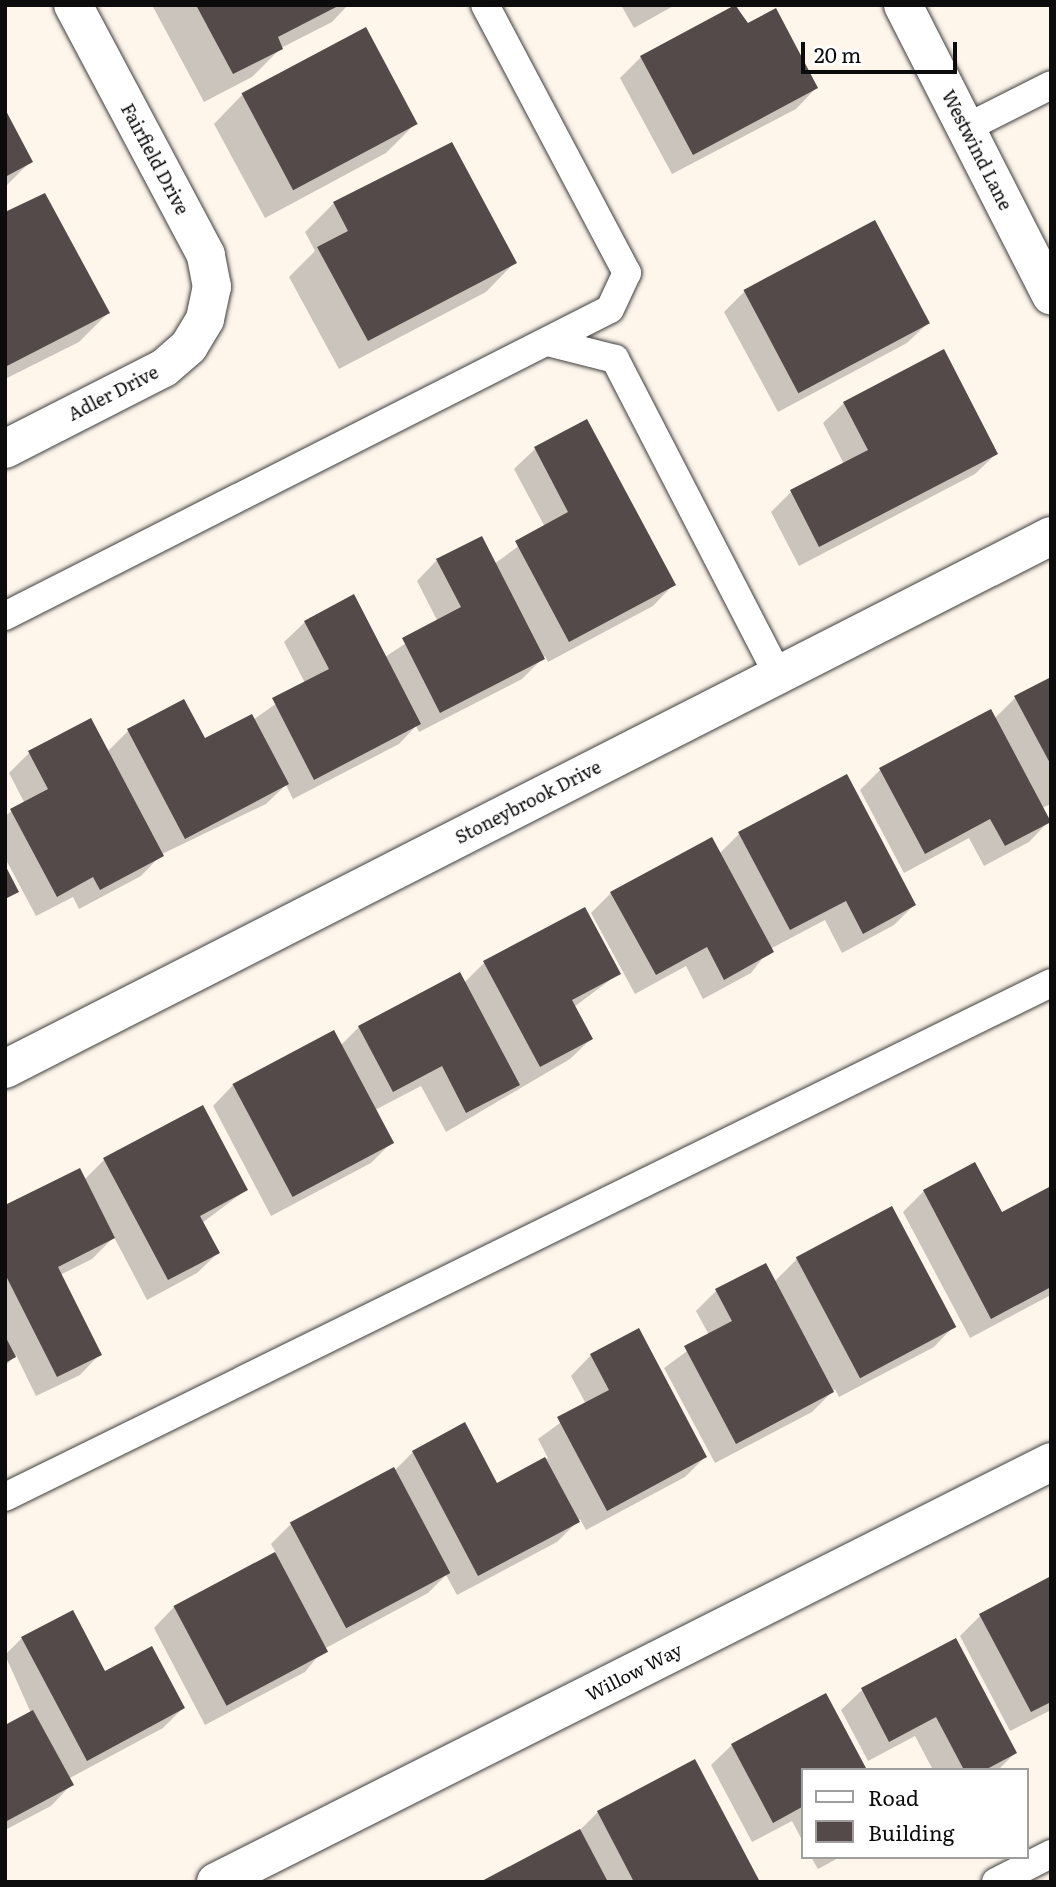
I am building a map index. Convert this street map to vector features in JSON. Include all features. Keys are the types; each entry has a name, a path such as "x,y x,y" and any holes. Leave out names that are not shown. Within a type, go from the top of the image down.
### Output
{"street":[{"name":"Fairfield Drive","path":"73,5 206,255 212,287 205,319"},
{"name":"Westwind Lane","path":"903,5 1051,295"},
{"name":"Adler Drive","path":"5,449 164,368 189,346 205,319"},
{"name":"Stoneybrook Drive","path":"5,1069 1051,537"},
{"name":"Willow Way","path":"216,1882 1051,1462"}],"lane":[{"path":"5,616 610,309 627,273 485,5"},
{"path":"966,128 1051,85"},
{"path":"548,342 615,359 778,675"},
{"path":"5,1497 1051,983"},
{"path":"996,1882 1051,1854"}],"building":[{"path":"196,5 340,5 278,37 283,49 233,74"},
{"path":"735,5 748,23 776,8 818,88 693,155 640,56"},
{"path":"366,27 418,124 293,190 242,93"},
{"path":"5,109 33,162 5,177"},
{"path":"452,142 517,263 368,341 317,247 348,231 333,202"},
{"path":"45,193 110,313 5,367 5,212"},
{"path":"875,220 930,323 798,393 743,290"},
{"path":"944,349 998,454 819,547 790,490 868,450 843,402"},
{"path":"587,419 676,585 569,642 515,541 568,512 534,447"},
{"path":"482,536 545,659 440,713 402,638 461,607 436,559"},
{"path":"354,594 421,724 314,780 272,698 329,669 304,621"},
{"path":"1051,677 1051,765 1014,696"},
{"path":"184,699 205,738 252,714 289,784 185,839 127,729"},
{"path":"991,709 1051,822 1005,846 990,819 925,854 879,768"},
{"path":"91,718 164,856 100,890 93,877 57,897 10,809 48,789 28,751"},
{"path":"847,774 916,905 863,934 846,901 790,930 738,832"},
{"path":"712,837 774,952 724,980 707,947 656,975 610,892"},
{"path":"5,865 19,892 5,899"},
{"path":"585,907 621,974 572,1000 593,1039 540,1067 483,961"},
{"path":"460,972 520,1085 466,1113 442,1066 393,1092 358,1026"},
{"path":"334,1030 394,1143 293,1197 232,1084"},
{"path":"203,1105 248,1190 200,1216 220,1253 168,1280 103,1158"},
{"path":"975,1162 1002,1212 1051,1186 1051,1287 991,1319 923,1190"},
{"path":"80,1168 115,1238 58,1267 102,1355 57,1377 5,1274 5,1205"},
{"path":"892,1206 956,1327 860,1378 796,1257"},
{"path":"766,1263 834,1392 736,1444 684,1346 732,1321 715,1289"},
{"path":"639,1328 707,1457 607,1511 557,1417 609,1390 590,1354"},
{"path":"5,1336 16,1357 5,1363"},
{"path":"465,1422 497,1483 545,1457 580,1522 478,1576 412,1451"},
{"path":"394,1467 450,1573 346,1628 290,1522"},
{"path":"275,1552 328,1652 227,1706 173,1606"},
{"path":"1051,1576 1051,1702 1031,1712 979,1614"},
{"path":"73,1610 105,1671 152,1646 185,1708 87,1761 21,1637"},
{"path":"956,1638 1017,1753 989,1768 963,1768 936,1717 889,1742 861,1688"},
{"path":"826,1693 866,1768 800,1768 800,1808 773,1823 731,1744"},
{"path":"33,1710 74,1785 5,1822 5,1725"},
{"path":"695,1759 760,1882 634,1882 597,1811"},
{"path":"580,1829 608,1882 480,1882"}]}
